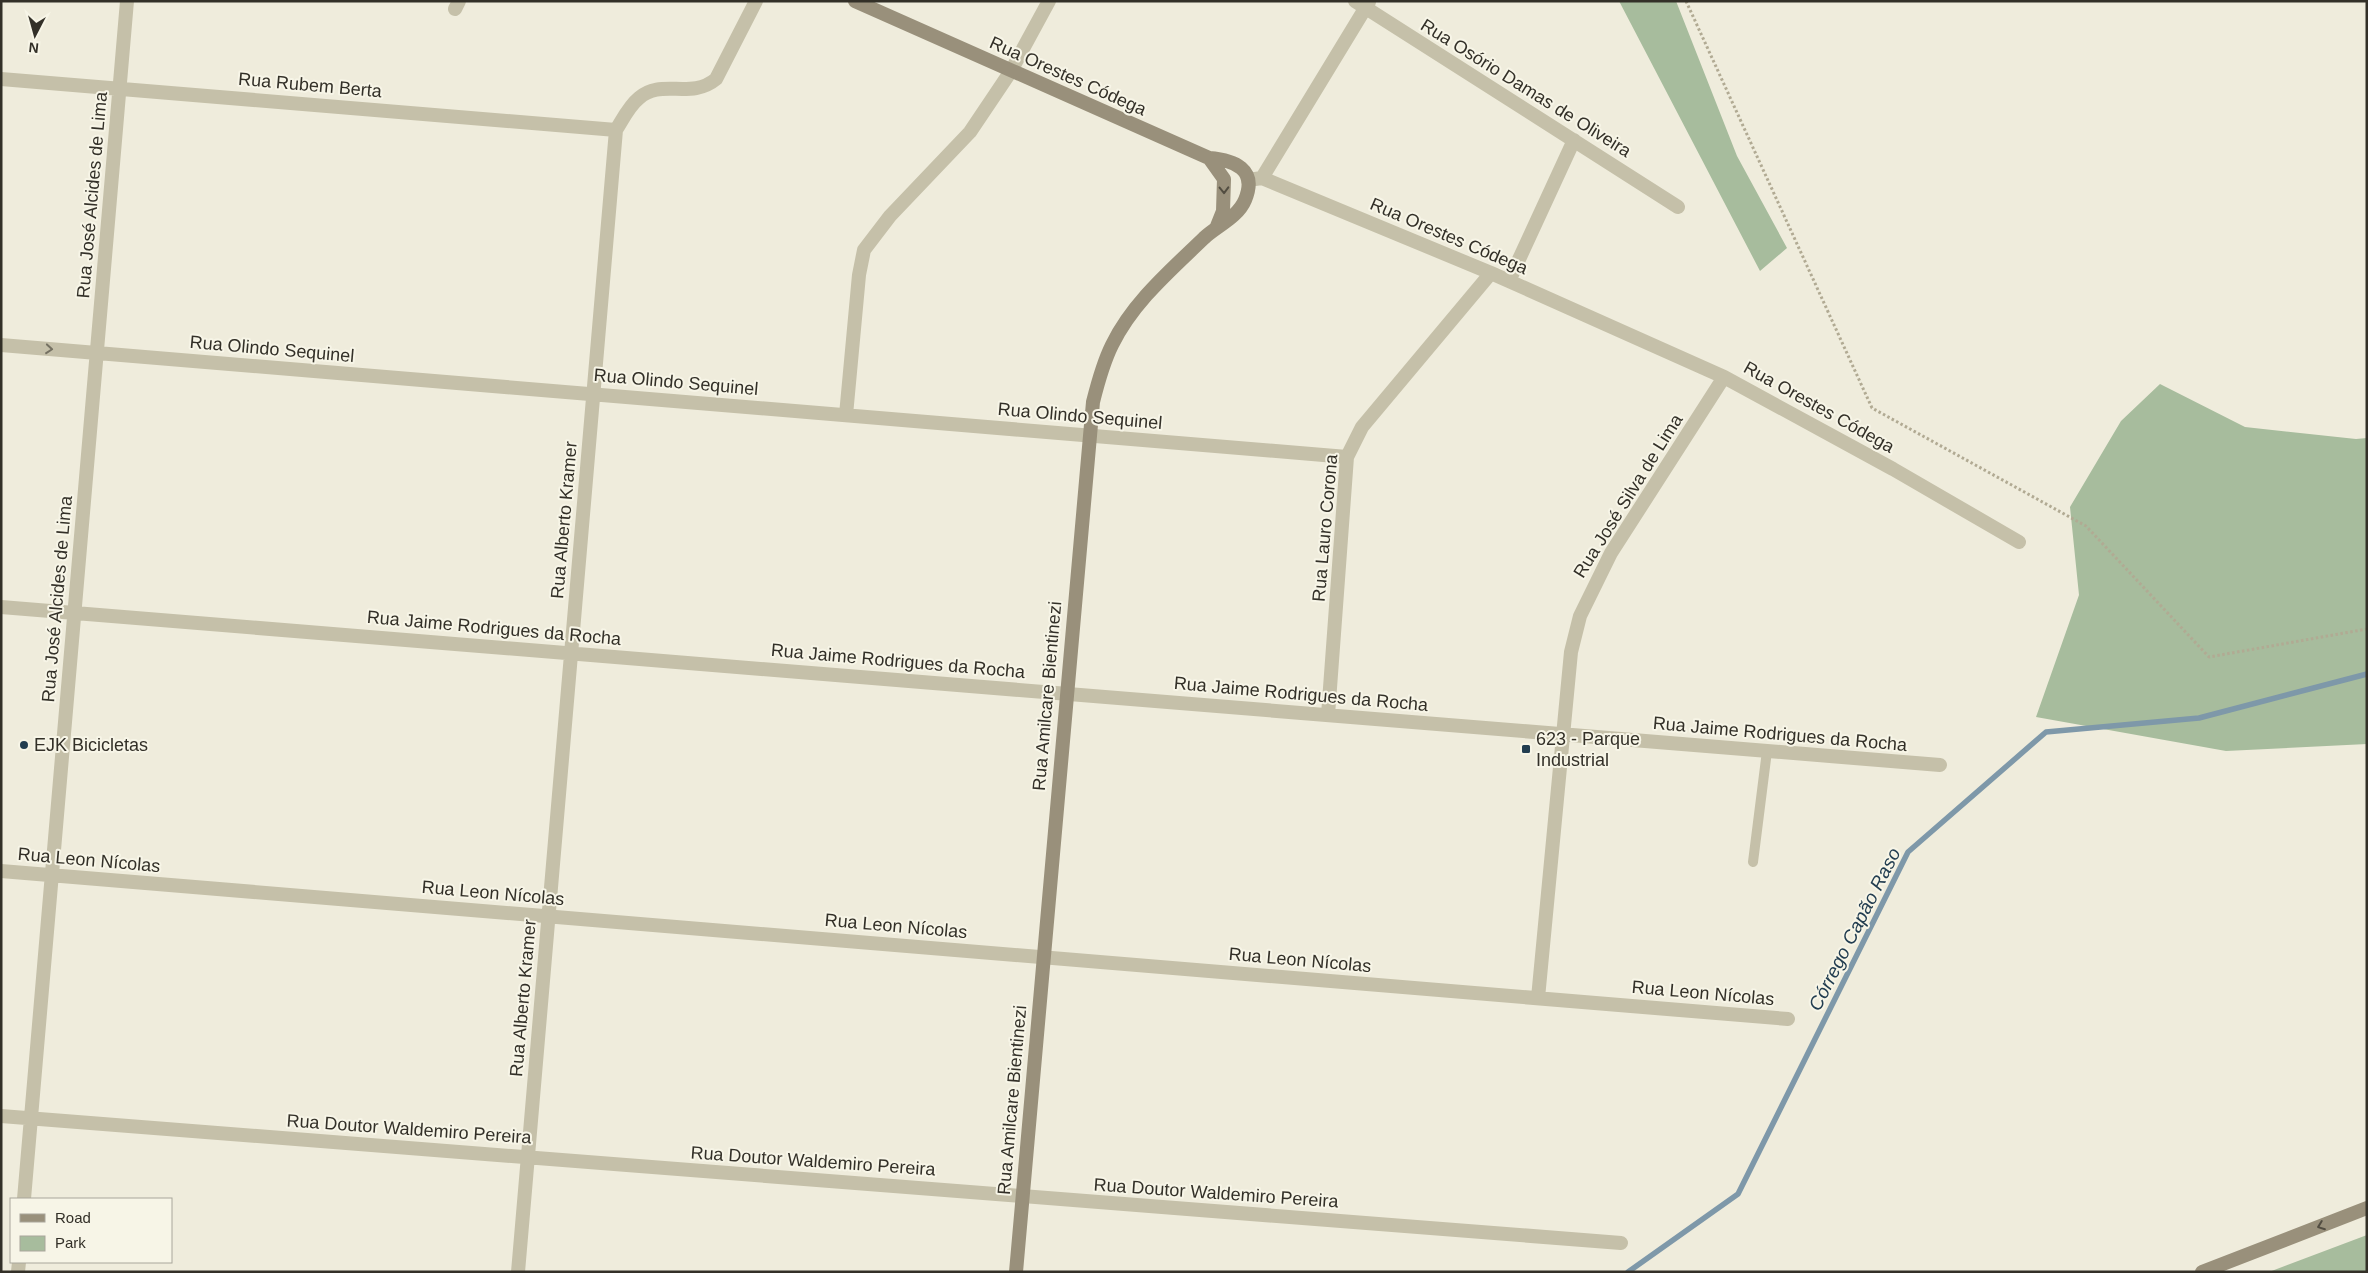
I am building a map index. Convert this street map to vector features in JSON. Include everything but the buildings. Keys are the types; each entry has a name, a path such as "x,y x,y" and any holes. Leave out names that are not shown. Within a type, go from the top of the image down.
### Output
{"main road":[{"name":"Rua Orestes Códega","path":"855,1 1209,158 1239,165 1247,175 1255,179"},
{"path":"1209,158 1224,179 1223,211 1217,226"},
{"name":"Rua Amilcare Bientinezi","path":"1016,1272 1088,435 1097,387 1113,343 1150,291 1217,226 1239,210 1255,179"},
{"path":"2202,1272 2367,1208"}],"street":[{"name":"Rua José Alcides de Lima","path":"24,1198 127,1"},
{"name":"Rua Alberto Kramer","path":"518,1272 616,130 629,108 639,97 649,91 707,87 716,79 756,1"},
{"path":"846,415 858,275 864,250 890,216 970,132 1011,71 1048,1"},
{"name":"Rua Osório Damas de Oliveira","path":"1363,4 1678,207"},
{"name":"Rua Amilcare Bientinezi","path":"1255,179 1363,4"},
{"name":"Rua Rubem Berta","path":"1,80 120,88 616,130"},
{"path":"1509,281 1574,140"},
{"name":"Rua Orestes Códega","path":"1255,179 1491,273 1724,377 1893,469 2019,542"},
{"name":"Rua Lauro Corona","path":"1328,716 1348,457 1362,428 1491,273"},
{"name":"Rua Olindo Sequinel","path":"1,345 1348,457"},
{"name":"Rua José Silva de Lima","path":"1538,998 1574,636 1588,596 1611,553 1724,377"},
{"name":"Rua Jaime Rodrigues da Rocha","path":"1,607 1940,766"},
{"name":"Rua Leon Nícolas","path":"1,871 1788,1019"},
{"name":"Rua Doutor Waldemiro Pereira","path":"1,1116 1621,1244"}],"lane":[{"path":"1753,862 1767,751"}],"path":[{"path":"1686,1 1872,408 2086,526 2209,657 2367,629"}],"green space":[{"path":"1619,1 1676,1 1737,156 1787,248 1760,271"},
{"path":"2160,384 2245,427 2356,439 2367,438 2367,744 2226,751 2036,717 2079,595 2070,507 2121,421"},
{"path":"2367,1235 2367,1272 2269,1272"}],"waterway":[{"name":"Córrego Capão Raso","path":"1628,1272 1738,1194 1908,852 2046,732 2199,718 2367,674"}],"place":[{"name":"EJK Bicicletas","path":"24,745"},
{"name":"623 - Parque Industrial","path":"1526,749"}]}
